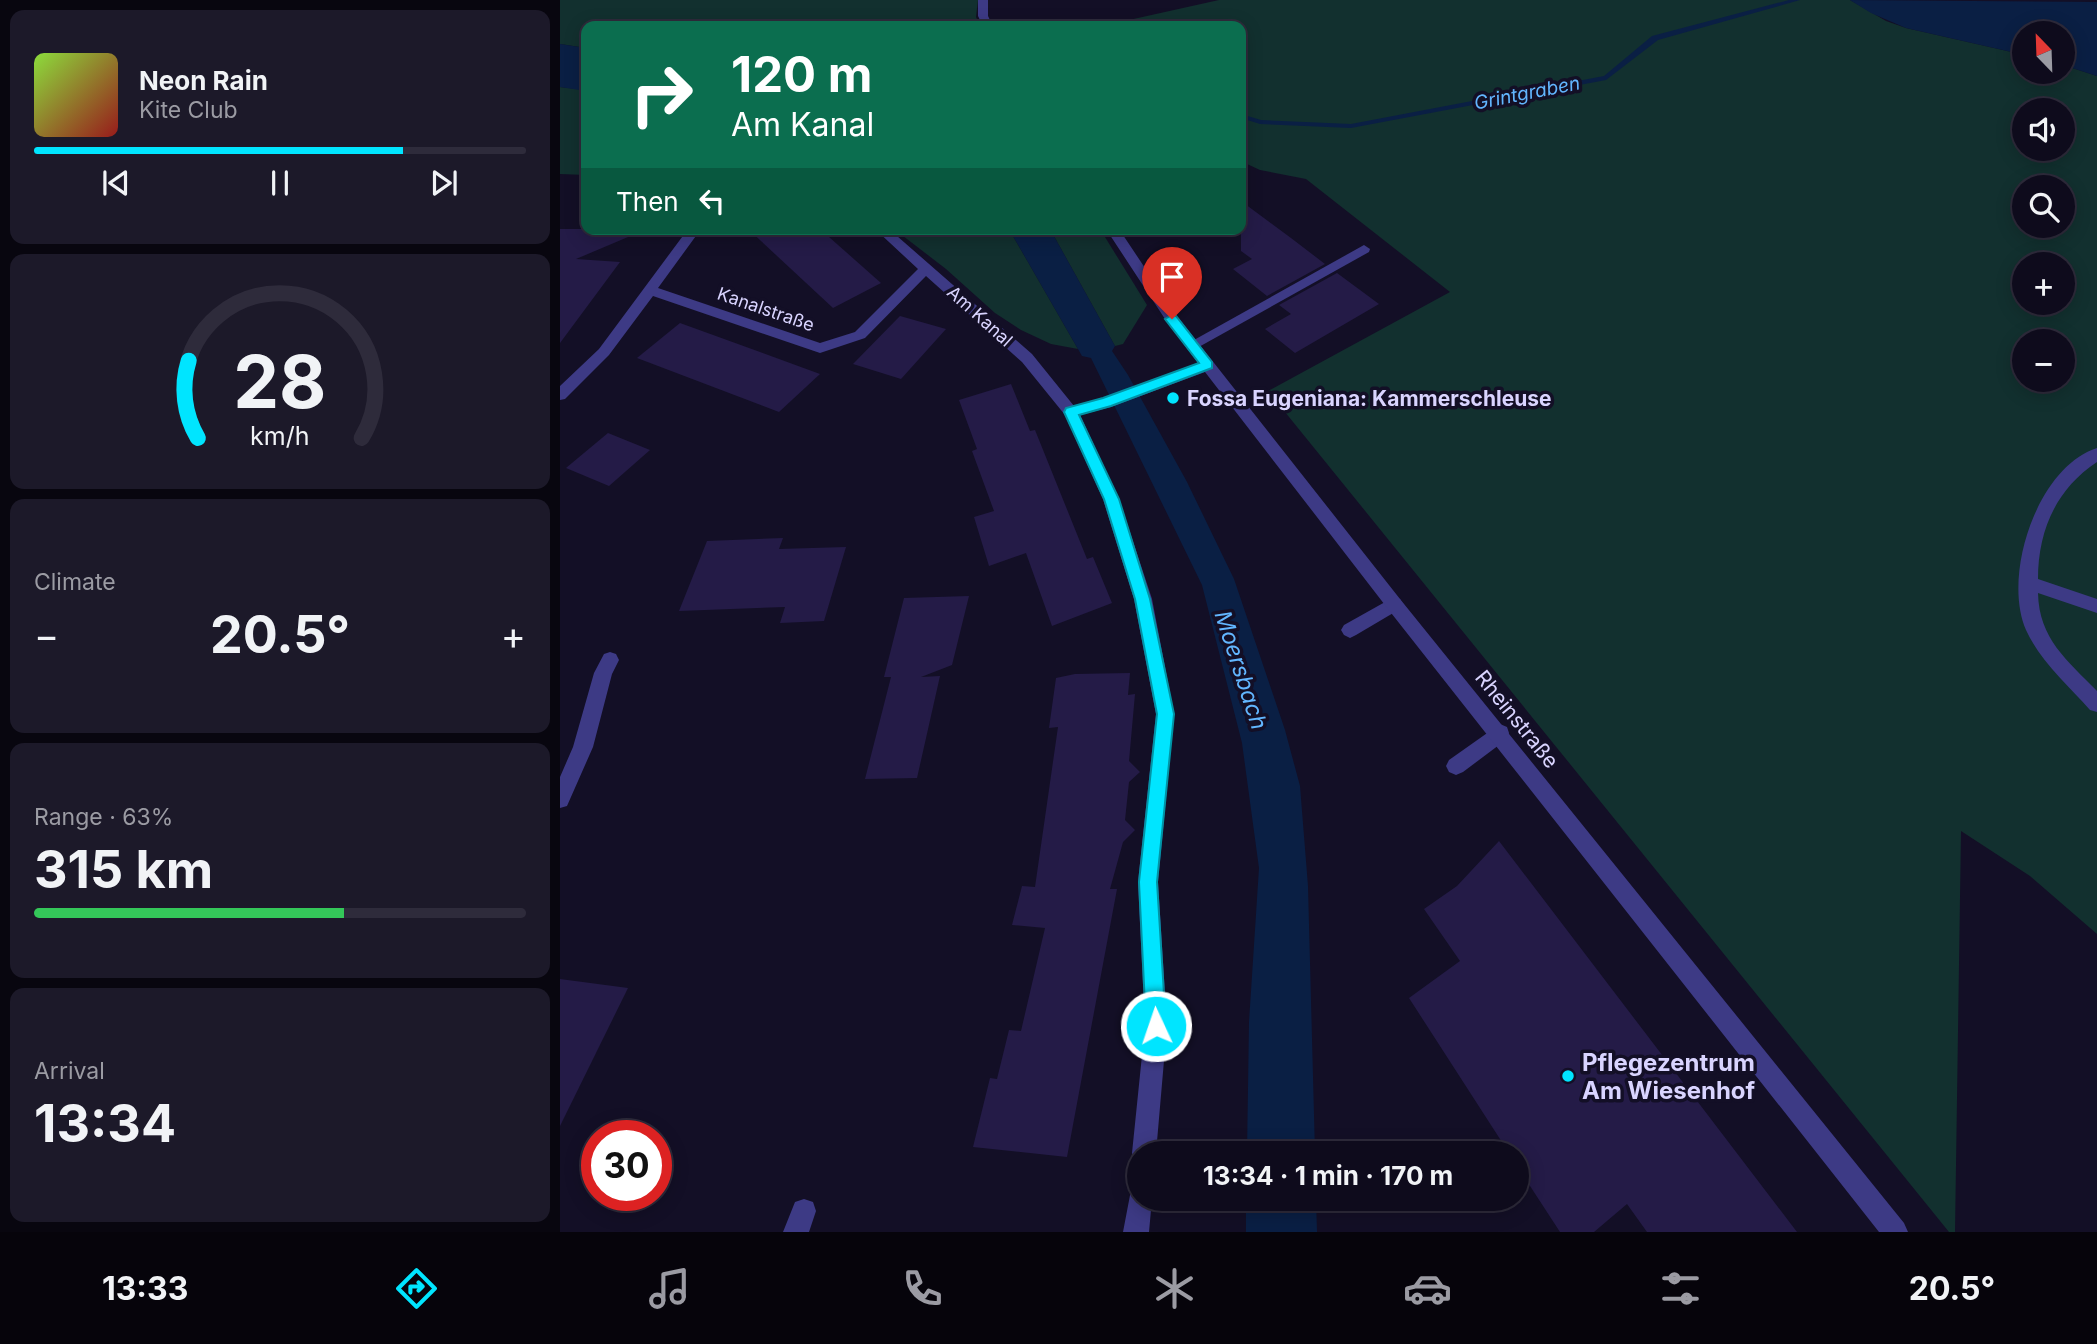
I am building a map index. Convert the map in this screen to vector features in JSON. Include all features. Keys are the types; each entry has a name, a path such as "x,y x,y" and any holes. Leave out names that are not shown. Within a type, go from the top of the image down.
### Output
{"street":[{"path":"983,0 986,21"},
{"path":"560,396 604,352 691,235"},
{"name":"Am Kanal","path":"888,235 1027,358 1071,412 1111,499 1143,599 1165,714 1148,882 1156,1026 1145,1141"},
{"name":"Rheinstraße","path":"1116,235 1192,345 1394,604 1500,733 1895,1232"},
{"path":"1192,345 1364,249"},
{"name":"Kanalstraße","path":"650,290 820,348 860,335 927,268"},
{"path":"1071,412 1208,365"},
{"path":"2097,454 2086,460 2048,507 2035,533 2029,583 2034,627 2049,652 2097,704"},
{"path":"2029,583 2097,606"},
{"path":"1350,630 1394,604"},
{"path":"560,799 583,747 603,673 610,660"},
{"path":"1456,766 1500,733"},
{"path":"1136,1232 1139,1211"}],"green space":[{"path":"560,0 978,0 978,21 581,21 581,47 560,44"},
{"path":"1219,0 1850,0 1886,21 1906,28 2012,52 2012,84 2076,84 2076,69 2097,76 2097,934 2030,876 1961,831 1955,1232 1949,1232 1268,391 1450,292 1306,179 1260,170 1246,164 1246,21 1124,21"},
{"path":"560,87 581,89 581,175 560,174"},
{"path":"902,235 1012,235 1078,349 1051,344 1021,330 995,313 946,269"},
{"path":"1053,235 1104,235 1147,305 1123,344 1115,346"}],"water":[{"path":"1850,0 2097,2 2097,76 2076,69 2076,21 2012,21 2012,52 1906,28 1871,13"},
{"path":"560,44 581,47 581,90 560,87"},
{"name":"Moersbach","path":"1012,235 1053,235 1115,346 1112,351 1187,482 1234,579 1285,730 1300,786 1308,886 1315,1141 1247,1141 1249,1022 1259,868 1242,743 1202,585 1091,358 1082,356"},
{"path":"1246,1211 1316,1211 1317,1232 1246,1232"}],"building":[{"path":"1246,205 1325,264 1267,296 1233,269 1252,259 1241,251 1241,235 1246,235"},
{"path":"560,229 581,229 581,235 633,235 576,259 620,262 560,343"},
{"path":"754,235 827,235 881,283 833,308"},
{"path":"1337,273 1379,304 1295,353 1265,329 1291,314 1279,305"},
{"path":"900,316 946,329 901,379 853,364"},
{"path":"680,323 820,374 779,412 637,358"},
{"path":"1011,384 1030,431 1035,430 1087,559 1093,557 1112,603 1052,626 1026,553 989,566 974,517 994,511 972,451 977,449 959,400"},
{"path":"608,433 650,450 609,486 566,468"},
{"path":"783,538 779,549 846,547 824,621 780,623 785,607 679,611 707,541"},
{"path":"969,596 952,665 921,677 940,676 917,778 865,779 891,677 884,677 904,598"},
{"path":"1130,673 1128,695 1135,694 1129,761 1140,772 1129,782 1125,820 1135,830 1123,842 1110,889 1117,889 1067,1157 973,1147 990,1078 997,1079 1009,1030 1021,1031 1045,928 1012,925 1022,886 1035,887 1058,727 1049,728 1056,678 1075,674"},
{"name":"Pflegezentrum Am Wiesenhof","path":"1499,841 1797,1232 1647,1232 1627,1204 1594,1232 1560,1232 1529,1184 1529,1141 1501,1141 1409,998 1460,961 1424,909 1457,886"},
{"path":"560,979 628,988 560,1126"}],"waterway":[{"name":"Grintgraben","path":"1246,118 1260,122 1351,126 1606,78 1655,38 1797,0"}],"place":[{"name":"Fossa Eugeniana: Kammerschleuse","path":"1173,398"},
{"name":"Pflegezentrum Am Wiesenhof","path":"1568,1076"}],"route":[{"path":"1156,1026 1148,882 1165,714 1143,599 1111,499 1071,412 1208,365 1172,319"}]}
